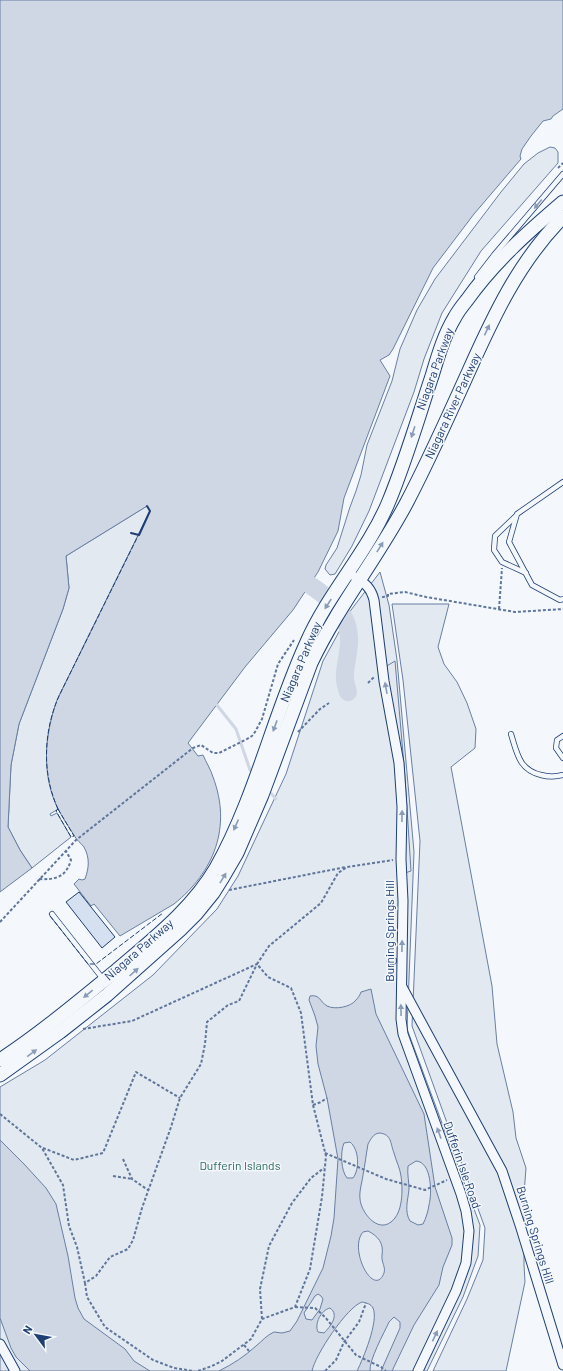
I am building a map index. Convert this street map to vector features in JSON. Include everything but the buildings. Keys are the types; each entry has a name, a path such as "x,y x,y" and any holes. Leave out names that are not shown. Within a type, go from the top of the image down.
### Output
{"main road":[{"name":"Niagara Parkway","path":"267,766 294,671 315,625 349,579 387,505 399,474 441,348 455,317 479,282 499,259 563,202"},
{"name":"Niagara River Parkway","path":"347,598 349,579 407,502 489,326 506,294 530,256 563,217"},
{"name":"Niagara Parkway","path":"0,1075 60,1032 107,995 196,914 218,886 231,865 256,792 311,663 326,632 347,598"},
{"name":"Niagara Parkway","path":"0,1060 36,1035 104,980 162,931 188,905 214,870 256,792"}],"street":[{"name":"Burning Springs Hill","path":"349,579 370,589 374,600 384,681 399,763 402,807 401,859 403,901 401,985 502,1170 518,1217 563,1365"},
{"name":"Dufferin Isle Road","path":"401,985 401,1019 403,1034 455,1176 466,1211 469,1231 466,1263 456,1291 418,1371"},
{"path":"0,1344 15,1371"}],"lane":[{"path":"475,280 498,250 563,174"},
{"path":"455,317 471,286"},
{"path":"526,573 502,562 494,550 495,536 517,514 563,482"},
{"path":"517,514 509,542 532,585 560,600 563,600"},
{"path":"511,734 522,763 532,773 550,777 563,775"},
{"path":"563,736 557,740 556,748 563,758"},
{"path":"52,914 104,980"}],"path":[{"path":"499,609 502,562"},
{"path":"383,597 388,596 388,594 405,592 515,612 563,609"},
{"path":"0,922 76,840 193,748 201,745 216,754 252,736 262,719 278,664 285,652 298,636"},
{"path":"303,727 320,709 329,703"},
{"path":"39,879 51,880 60,876 69,868 71,860 66,851"},
{"path":"224,891 347,867 401,859"},
{"path":"85,1284 96,1276 110,1256 128,1249 180,1098 201,1064 207,1022 228,1006 239,1001 261,958 269,946 321,903 338,874 347,867"},
{"path":"76,1030 132,1021 258,964"},
{"path":"258,964 268,977 291,988 301,1013 313,1105 325,1154 322,1197 310,1269 295,1307"},
{"path":"0,1114 41,1147 74,1160 103,1153 136,1072 180,1098"},
{"path":"313,1105 327,1098"},
{"path":"41,1147 46,1146"},
{"path":"41,1147 63,1185 69,1226 77,1247 87,1298 105,1327 153,1360 174,1368 193,1371"},
{"path":"325,1154 386,1179 425,1190 455,1176"},
{"path":"123,1159 132,1179"},
{"path":"198,1371 222,1361 251,1339 262,1319 260,1288 269,1246 292,1203 311,1178 325,1168"},
{"path":"113,1176 132,1179 148,1190"},
{"path":"325,1371 336,1360 344,1342 359,1322 366,1303"},
{"path":"262,1319 295,1307 315,1308 325,1317 356,1355 381,1366 386,1371"},
{"path":"244,1345 249,1352"}],"green space":[{"path":"550,147 555,148 558,152 558,163 481,251 442,313 369,511 352,546 335,574 330,575 325,569 326,565 337,548 361,475 367,445 392,381 400,349 417,310 435,279 501,192 524,164 538,153"},
{"path":"147,506 150,511 59,696 50,724 47,767 49,781 58,809 50,814 51,816 57,813 71,837 32,868 20,850 8,827 11,765 19,724 63,609 69,588 66,556"},
{"name":"Dufferin Islands","path":"380,572 389,605 397,660 414,852 407,1029 480,1225 478,1256 463,1297 427,1371 0,1371 0,1087 45,1060 153,975 217,909 238,876 286,774 323,661 351,610"},
{"path":"392,604 449,604 438,647 444,664 457,682 467,703 476,729 475,748 451,767 492,986 497,1044 513,1112 516,1138 526,1168 524,1194 525,1282 506,1371 433,1371 467,1299 483,1260 485,1228 412,1026 420,841 403,680"}],"shaded area":[{"path":"0,0 563,0 563,109 551,119 543,121 522,149 520,156 521,159 474,214 433,268 393,349 389,355 380,360 390,376 344,498 338,531 318,572 293,610 245,667 188,743 198,756 203,755 212,774 221,813 220,831 216,847 209,863 200,878 174,904 120,936 94,904 91,906 74,884 79,879 85,879 88,859 84,847 62,817 53,797 47,773 47,748 50,724 57,700 150,511 147,506 66,556 69,588 63,609 19,724 11,765 8,827 20,850 32,868 0,892"},
{"path":"395,661 411,871 402,874 400,781 385,667"},
{"path":"371,989 376,1014 424,1114 435,1187 452,1238 452,1245 443,1267 439,1285 414,1325 392,1371 381,1371 400,1328 400,1322 394,1317 389,1322 377,1346 370,1366 370,1371 357,1371 370,1340 374,1322 373,1308 369,1304 362,1302 348,1313 332,1332 319,1354 312,1371 219,1371 234,1363 252,1350 271,1333 290,1331 297,1321 323,1268 334,1218 338,1159 327,1098 318,1064 316,1046 318,1027 309,1000 310,996 316,996 327,1006 334,1008 343,1007 354,1002 361,992","holes":["379,1133 388,1137 401,1176 402,1194 400,1207 395,1218 386,1225 380,1225 371,1220 363,1210 360,1199 360,1190 368,1144 375,1134","350,1142 357,1154 358,1164 353,1178 347,1178 343,1171 342,1156 344,1143","416,1161 421,1163 428,1172 430,1179 430,1200 423,1224 418,1225 410,1221 408,1217 408,1166","368,1231 380,1240 384,1267 384,1273 380,1279 374,1280 369,1276 360,1259 359,1240 363,1232","318,1294 321,1296 323,1299 320,1309 312,1320 306,1319 304,1313 315,1296","330,1308 334,1314 333,1321 324,1333 318,1332 317,1329 319,1318 324,1311"]},
{"path":"0,1140 46,1188 56,1204 68,1256 75,1298 84,1319 125,1349 134,1361 150,1371 30,1371 16,1357 11,1348 0,1318"}],"waterway":[{"path":"310,585 335,605 345,620 349,640 345,672 348,692"},
{"path":"216,704 236,729 250,770 254,774"},
{"path":"268,790 276,799"}],"fence":[{"path":"58,809 49,782 46,753 47,738 54,710 59,696 138,536"},
{"path":"58,809 74,836 71,837 56,811 58,809"},
{"path":"50,916 88,964 96,964 163,913"}],"wall":[{"path":"131,533 139,535 150,511 147,506"}]}
